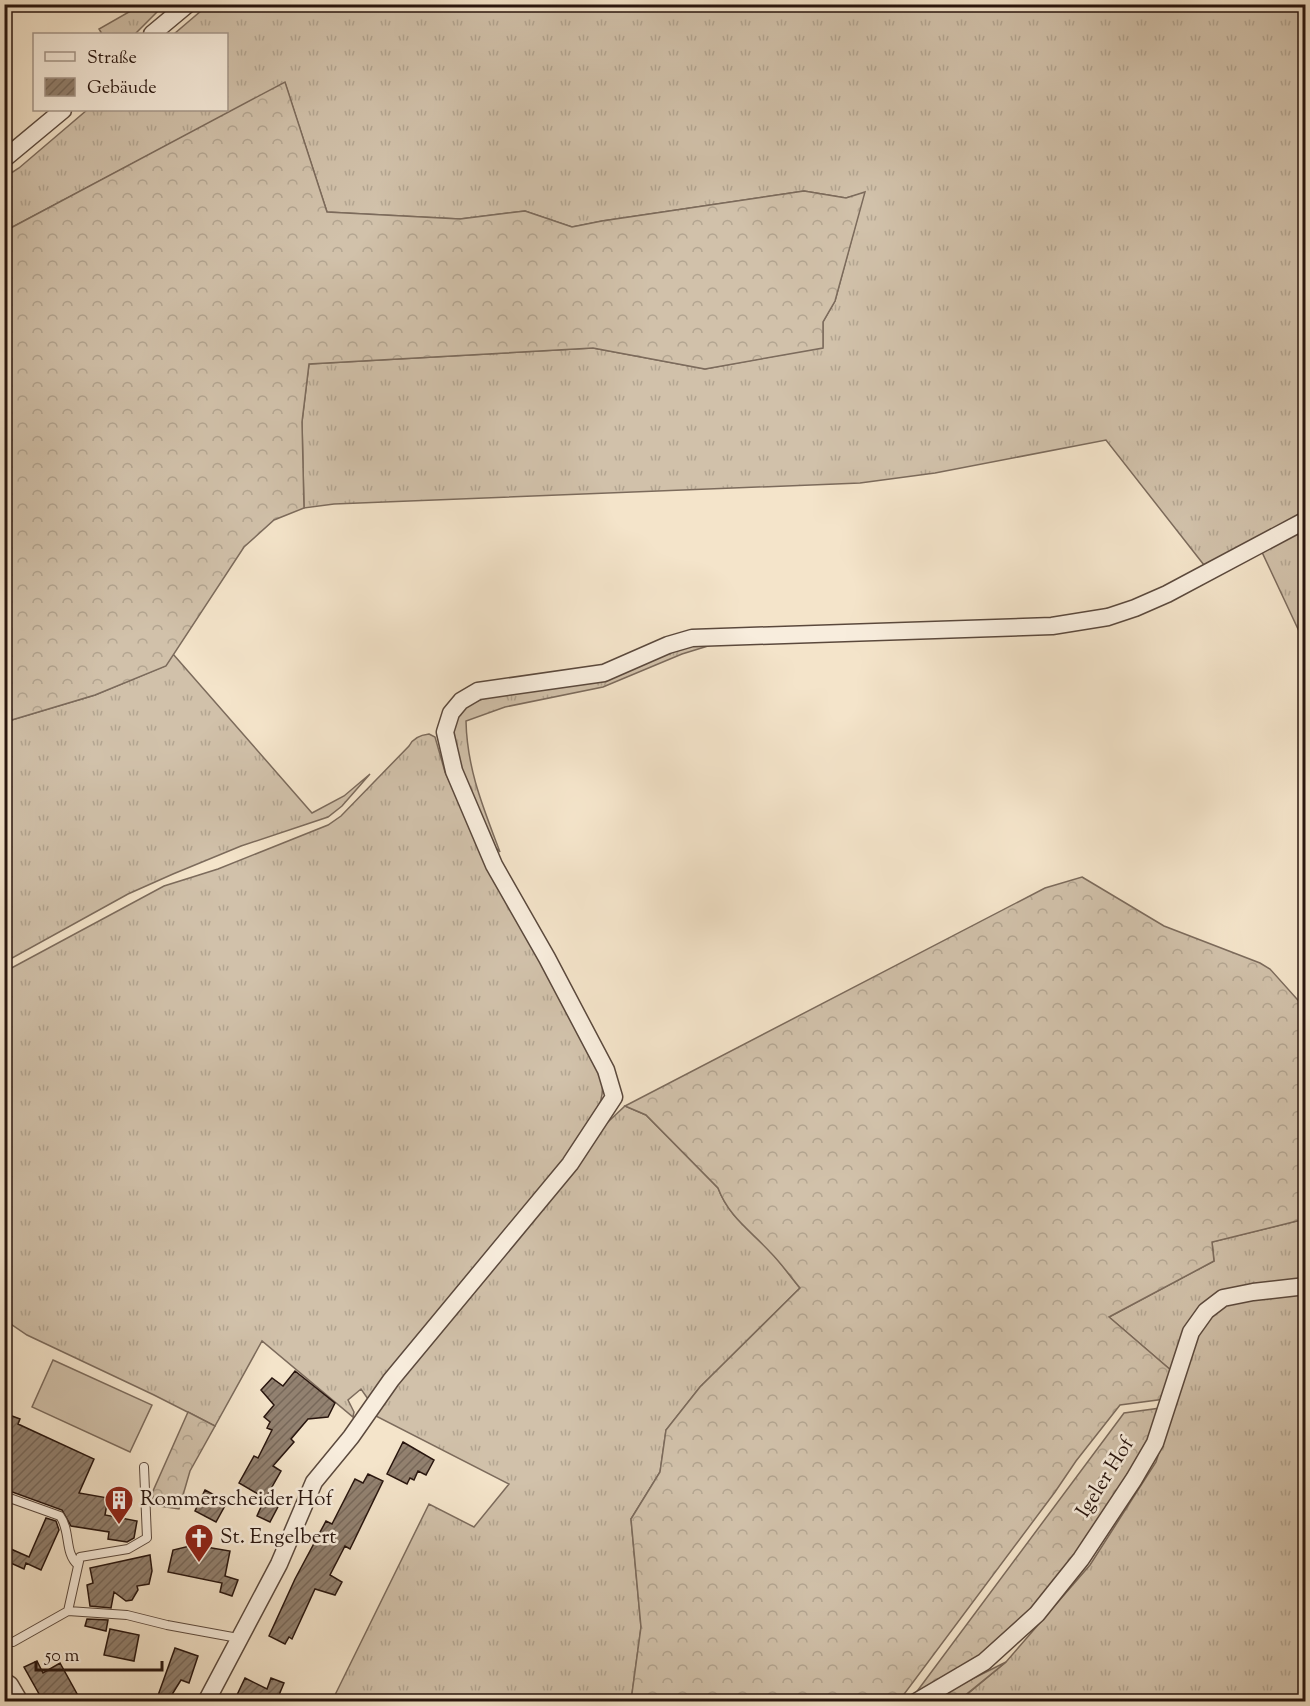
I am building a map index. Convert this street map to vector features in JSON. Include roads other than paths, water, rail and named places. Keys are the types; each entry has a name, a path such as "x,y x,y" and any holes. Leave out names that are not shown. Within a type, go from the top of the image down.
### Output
{"street":[{"path":"153,33 188,4"},
{"path":"4,159 62,111"},
{"path":"206,1701 279,1564 314,1482 351,1437 391,1380 570,1164 614,1097 606,1070 547,958 494,865 453,771 445,732 451,713 461,701 487,690 604,673 668,645 692,638 1052,626 1108,617 1167,594 1305,520"},
{"name":"Igeler Hof","path":"916,1701 984,1662 1037,1614 1081,1559 1155,1443 1191,1332 1206,1311 1223,1298 1305,1286"},
{"path":"4,1681 10,1685 20,1701"}],"lane":[{"path":"68,1611 80,1557 128,1549 147,1538 144,1467"},
{"path":"4,1496 60,1516 66,1525 71,1557 78,1565"},
{"path":"4,1642 13,1642 68,1611 127,1615 238,1638"}],"place":[{"name":"Rommerscheider Hof","path":"119,1526"},
{"name":"St. Engelbert","path":"199,1564"}]}
